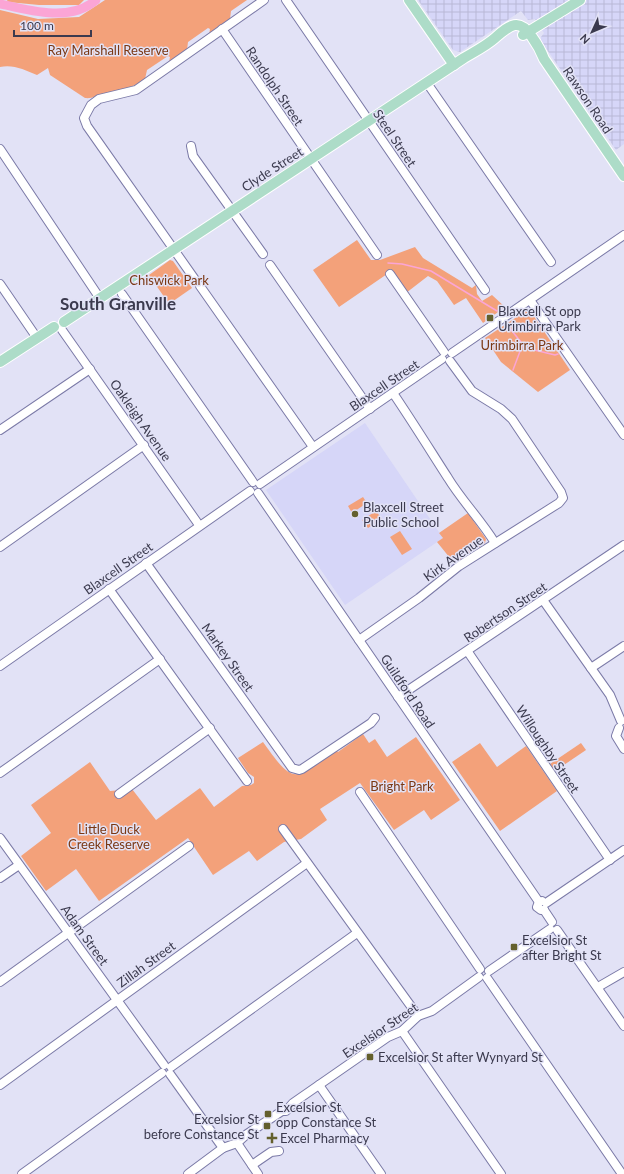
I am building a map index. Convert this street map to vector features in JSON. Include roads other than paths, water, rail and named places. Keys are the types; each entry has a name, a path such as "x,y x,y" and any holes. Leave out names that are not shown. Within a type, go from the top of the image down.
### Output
{"main road":[{"path":"409,0 454,65"},
{"path":"527,35 550,23 552,18 580,0"},
{"name":"Clyde Street","path":"0,362 37,338 60,326 99,297 495,37 514,32 527,35"},
{"name":"Rawson Road","path":"527,35 538,55 544,59 624,176"}],"street":[{"path":"264,0 136,90 103,97 91,105 84,118 87,126 313,448"},
{"name":"Steel Street","path":"286,0 485,290"},
{"name":"Randolph Street","path":"222,29 377,255"},
{"path":"427,83 551,262"},
{"path":"191,146 193,156 262,254"},
{"path":"0,149 99,297"},
{"name":"Blaxcell Street","path":"257,483 313,448 624,235"},
{"path":"270,265 370,409"},
{"path":"390,274 447,356"},
{"path":"0,284 37,338"},
{"path":"122,294 257,483 249,486 254,492"},
{"path":"530,300 624,436"},
{"name":"Oakleigh Avenue","path":"60,326 144,444 199,525"},
{"name":"Kirk Avenue","path":"359,640 406,608 459,566 559,503 563,498 561,492 512,419 501,409 472,392 447,356"},
{"path":"0,430 90,369"},
{"path":"393,393 420,431 448,479 480,519 495,543"},
{"path":"0,547 144,444"},
{"name":"Blaxcell Street","path":"0,666 199,525 254,492"},
{"name":"Guildford Road","path":"254,492 543,905 553,927 598,987 624,1026"},
{"name":"Robertson Street","path":"398,697 468,652 624,545"},
{"name":"Markey Street","path":"146,563 290,766 295,770 302,769 371,723 374,718"},
{"path":"109,589 247,780"},
{"path":"543,600 612,698 622,725 616,736 624,749"},
{"path":"591,668 624,646"},
{"name":"Willoughby Street","path":"468,652 610,860"},
{"path":"0,772 160,659"},
{"path":"119,794 210,728"},
{"path":"360,792 622,1174"},
{"path":"283,828 418,1016"},
{"name":"Adam Street","path":"0,838 223,1148"},
{"path":"0,982 189,846"},
{"path":"543,905 624,850"},
{"name":"Zillah Street","path":"0,1084 307,863"},
{"path":"0,878 19,865"},
{"name":"Excelsior Street","path":"188,1174 223,1148 237,1143 247,1134 282,1111 286,1111 293,1103 388,1037 402,1031 418,1016 432,1011 553,927"},
{"path":"22,1174 357,933"},
{"path":"598,987 624,972"},
{"path":"402,1031 501,1174"},
{"path":"319,1085 380,1174"},
{"path":"237,1143 258,1174"},
{"path":"252,1165 271,1152 280,1152"}],"waterway":[{"path":"0,4 50,13 62,13 85,7 96,0"},
{"path":"388,263 402,264 431,271 497,311"},
{"path":"507,325 526,348 555,355 558,354"},
{"path":"513,370 522,346"}],"place":[{"name":"Blaxcell St opp Urimbirra Park","path":"490,318"},
{"name":"Blaxcell Street Public School","path":"355,514"},
{"name":"Excelsior St after Bright St","path":"514,947"},
{"name":"Excelsior St after Wynyard St","path":"370,1057"},
{"name":"Excelsior St opp Constance St","path":"268,1114"},
{"name":"Excelsior St before Constance St","path":"267,1126"},
{"name":"Excel Pharmacy","path":"272,1138"}],"district":[{"name":"South Granville","path":"118,304"}],"park label":[{"name":"Ray Marshall Reserve","path":"108,50"},
{"name":"Chiswick Park","path":"169,280"},
{"name":"Urimbirra Park","path":"522,345"},
{"name":"Bright Park","path":"402,786"},
{"name":"Little Duck Creek Reserve","path":"109,836"}]}
